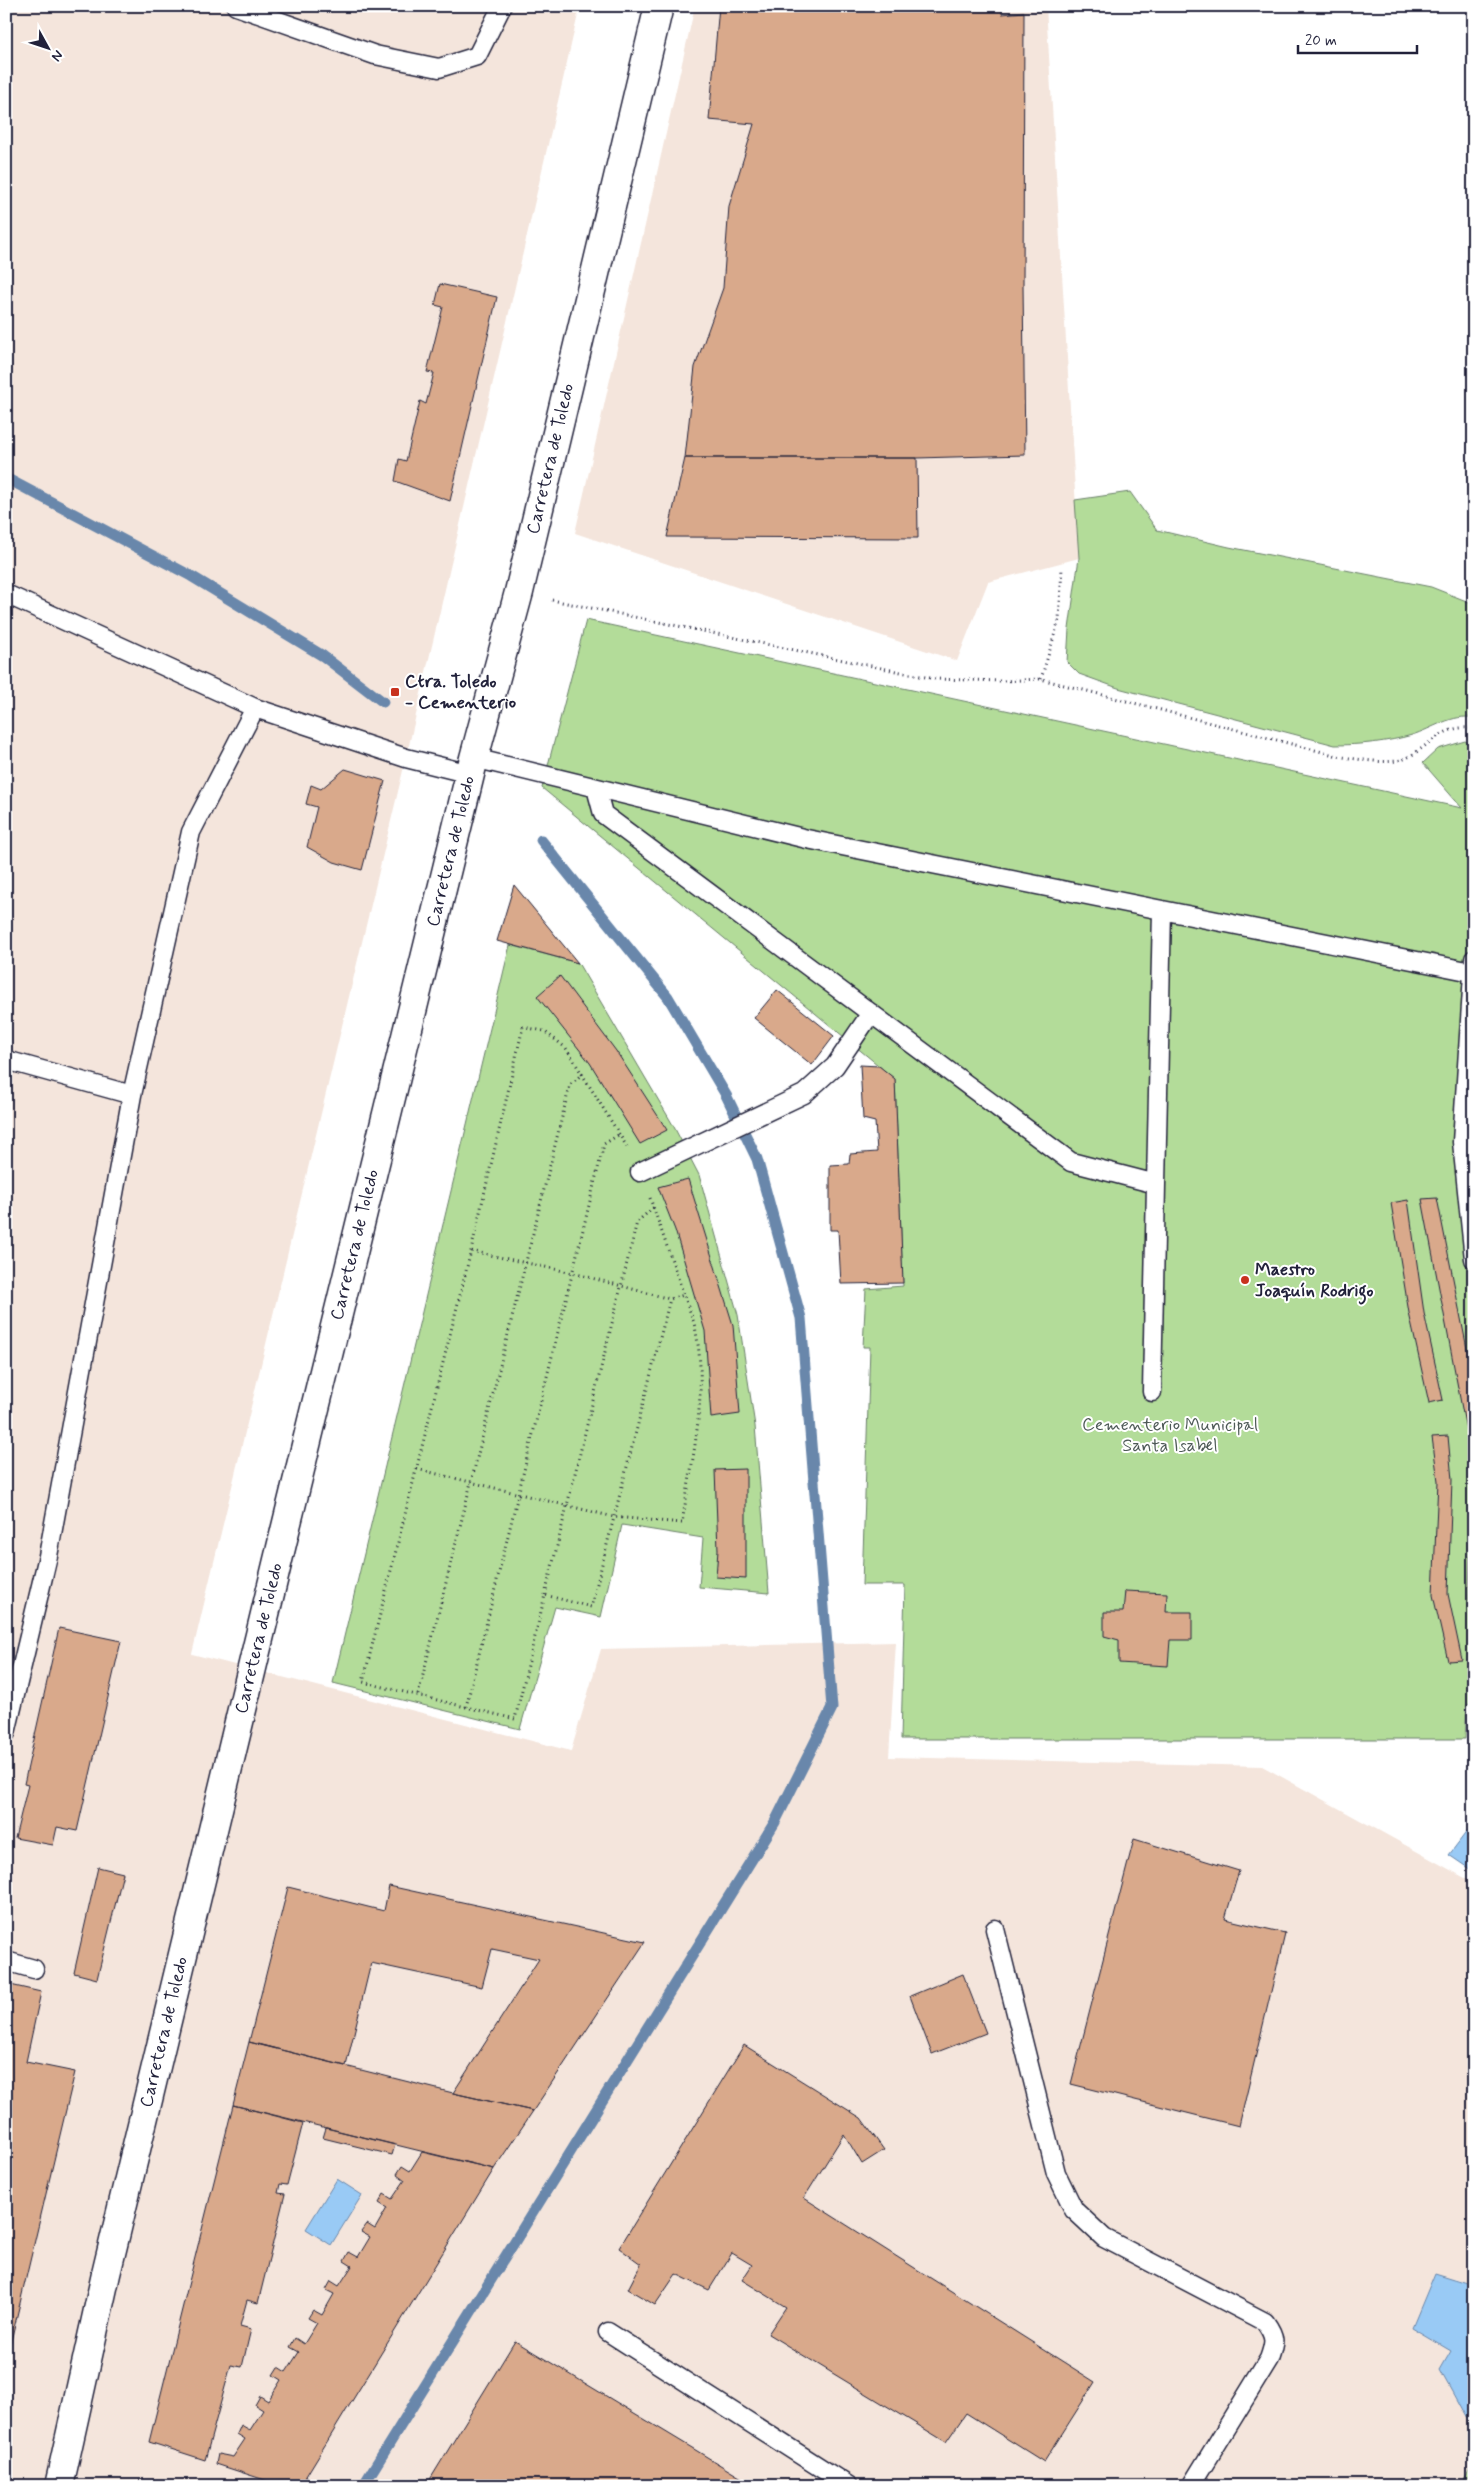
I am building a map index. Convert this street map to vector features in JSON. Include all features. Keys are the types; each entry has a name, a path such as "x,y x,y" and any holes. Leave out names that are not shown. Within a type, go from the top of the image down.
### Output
{"street":[{"name":"Carretera de Toledo","path":"59,2486 109,2265 472,766 519,592 659,6"}],"lane":[{"path":"236,6 375,55 439,68 478,56 502,6"},
{"path":"6,594 255,708 406,758 472,766 596,788 807,839 1162,911 1473,966 1462,1142 1474,1260"},
{"path":"6,1732 48,1556 132,1095 191,832 255,708"},
{"path":"596,788 603,814 1071,1162 1156,1184"},
{"path":"1152,1392 1162,911"},
{"path":"640,1172 804,1094 834,1066 871,1013"},
{"path":"6,1060 132,1095"},
{"path":"996,1929 1056,2173 1074,2210 1104,2238 1265,2322 1273,2333 1274,2346 1269,2359 1192,2486"},
{"path":"6,1961 34,1969"},
{"path":"608,2332 849,2486"}],"path":[{"path":"1041,679 1059,620 1062,568"},
{"path":"519,592 727,638 935,680 1002,681 1041,679 1342,757 1374,761 1403,759 1444,731 1463,726 1474,729"},
{"path":"417,1469 470,1481 519,1494 568,1506 614,1517 682,1523 695,1441 700,1360 696,1330 654,1207 640,1172 620,1134 583,1073 566,1048 544,1030 523,1027 472,1251 363,1682 516,1719 568,1506 620,1286 637,1222 654,1207"},
{"path":"418,1695 570,1084 583,1073"},
{"path":"466,1708 604,1144 620,1134"},
{"path":"472,1251 573,1273 670,1299 684,1295"},
{"path":"545,1595 591,1607 670,1299"}],"shaded area":[{"path":"6,6 580,6 406,758 192,1654 571,1751 601,1649 896,1642 889,1757 1262,1766 1474,1883 1474,2285 1454,2278 1451,2351 1441,2370 1474,2432 1474,2459 1462,2486 6,2486"},
{"path":"695,6 1046,6 1079,558 988,582 957,661 575,533"}],"green space":[{"path":"1130,492 1157,530 1229,547 1431,587 1474,604 1474,718 1466,717 1450,720 1412,735 1393,740 1335,745 1118,688 1079,674 1067,662 1069,629 1079,558 1075,500"},
{"name":"Cementerio Municipal Santa Isabel","path":"586,620 1462,808 1423,763 1438,749 1465,741 1474,745 1474,1701 1467,1704 1465,1739 901,1739 905,1585 862,1585 870,1347 863,1347 866,1289 903,1286 895,1079 542,788"},
{"path":"510,945 578,963 673,1125 699,1175 738,1315 755,1426 769,1593 699,1587 703,1538 622,1525 601,1617 555,1607 520,1729 333,1683"},
{"path":"1474,2459 1474,2486 1462,2486 1473,2462"}],"water":[{"path":"1474,1822 1474,1872 1449,1855"},
{"path":"337,2179 362,2195 331,2245 306,2229"},
{"path":"1435,2273 1474,2285 1474,2432 1440,2370 1451,2351 1412,2328"}],"building":[{"path":"719,6 1001,6 1002,14 1024,12 1023,285 1025,455 917,458 685,458 695,367 723,288 729,206 754,124 709,120"},
{"path":"440,284 497,297 450,501 395,481 399,459 406,461 420,401 426,404 434,373 427,372 443,307 435,305"},
{"path":"685,458 917,458 918,538 667,537"},
{"path":"345,769 385,781 362,870 334,862 307,847 317,807 306,804 311,785 321,789"},
{"path":"514,885 578,963 497,941"},
{"path":"560,976 616,1051 667,1130 640,1144 590,1063 537,996"},
{"path":"777,990 834,1036 812,1065 754,1018"},
{"path":"860,1065 879,1066 895,1079 903,1283 841,1284 838,1230 830,1230 830,1165 849,1164 850,1154 877,1152 875,1122 863,1119"},
{"path":"688,1179 733,1325 740,1414 711,1418 705,1331 675,1230 658,1187"},
{"path":"1437,1198 1474,1384 1474,1626 1469,1599 1472,1461 1422,1199"},
{"path":"1408,1200 1424,1313 1443,1400 1429,1403 1409,1313 1391,1203"},
{"path":"1448,1436 1452,1480 1448,1594 1462,1660 1448,1661 1433,1595 1438,1481 1432,1437"},
{"path":"746,1469 746,1579 716,1577 718,1550 715,1470"},
{"path":"1125,1591 1167,1593 1166,1612 1192,1612 1192,1640 1170,1640 1168,1666 1119,1663 1119,1640 1104,1636 1104,1612 1123,1612"},
{"path":"59,1628 121,1641 77,1831 57,1827 53,1845 15,1838 28,1785 24,1784"},
{"path":"1134,1839 1239,1871 1225,1919 1285,1933 1239,2126 1071,2084"},
{"path":"98,1867 123,1873 97,1979 74,1973"},
{"path":"389,1886 645,1942 533,2111 453,2093 539,1959 492,1949 482,1987 371,1963 346,2066 249,2042 288,1887 384,1911"},
{"path":"963,1974 986,2033 932,2054 910,1996"},
{"path":"6,1984 41,1992 26,2062 75,2072 6,2362"},
{"path":"249,2042 533,2111 494,2169 233,2105"},
{"path":"744,2045 861,2118 884,2150 862,2164 844,2134 804,2198 1095,2382 1044,2462 966,2413 946,2442 768,2334 786,2307 742,2280 752,2265 732,2253 709,2290 676,2274 655,2305 628,2289 641,2264 619,2248"},
{"path":"233,2105 303,2123 287,2185 280,2184 278,2193 285,2194 258,2303 247,2300 240,2326 251,2329 242,2367 231,2365 205,2460 149,2442"},
{"path":"326,2128 395,2145 392,2155 323,2138"},
{"path":"422,2152 494,2169 300,2486 283,2486 216,2464 218,2454 233,2457 245,2439 237,2434 241,2425 250,2430 263,2410 255,2405 260,2396 268,2401 281,2380 273,2375 278,2367 286,2372 299,2352 290,2347 295,2338 304,2344 317,2323 308,2318 313,2310 322,2315 334,2294 326,2290 331,2281 339,2286 352,2266 344,2261 349,2252 358,2257 370,2237 361,2232 367,2224 375,2229 387,2208 379,2203 384,2194 392,2199 405,2180 397,2174 402,2166 410,2171"},
{"path":"515,2341 755,2486 426,2486"}],"waterway":[{"path":"6,478 191,576 323,656 383,702"},
{"path":"363,2486 775,1822 832,1708 801,1318 757,1159 726,1095 668,997 541,840"}],"place":[{"name":"Ctra. Toledo - Cementerio","path":"395,692"},
{"name":"Maestro Joaquín Rodrigo","path":"1245,1280"}]}
